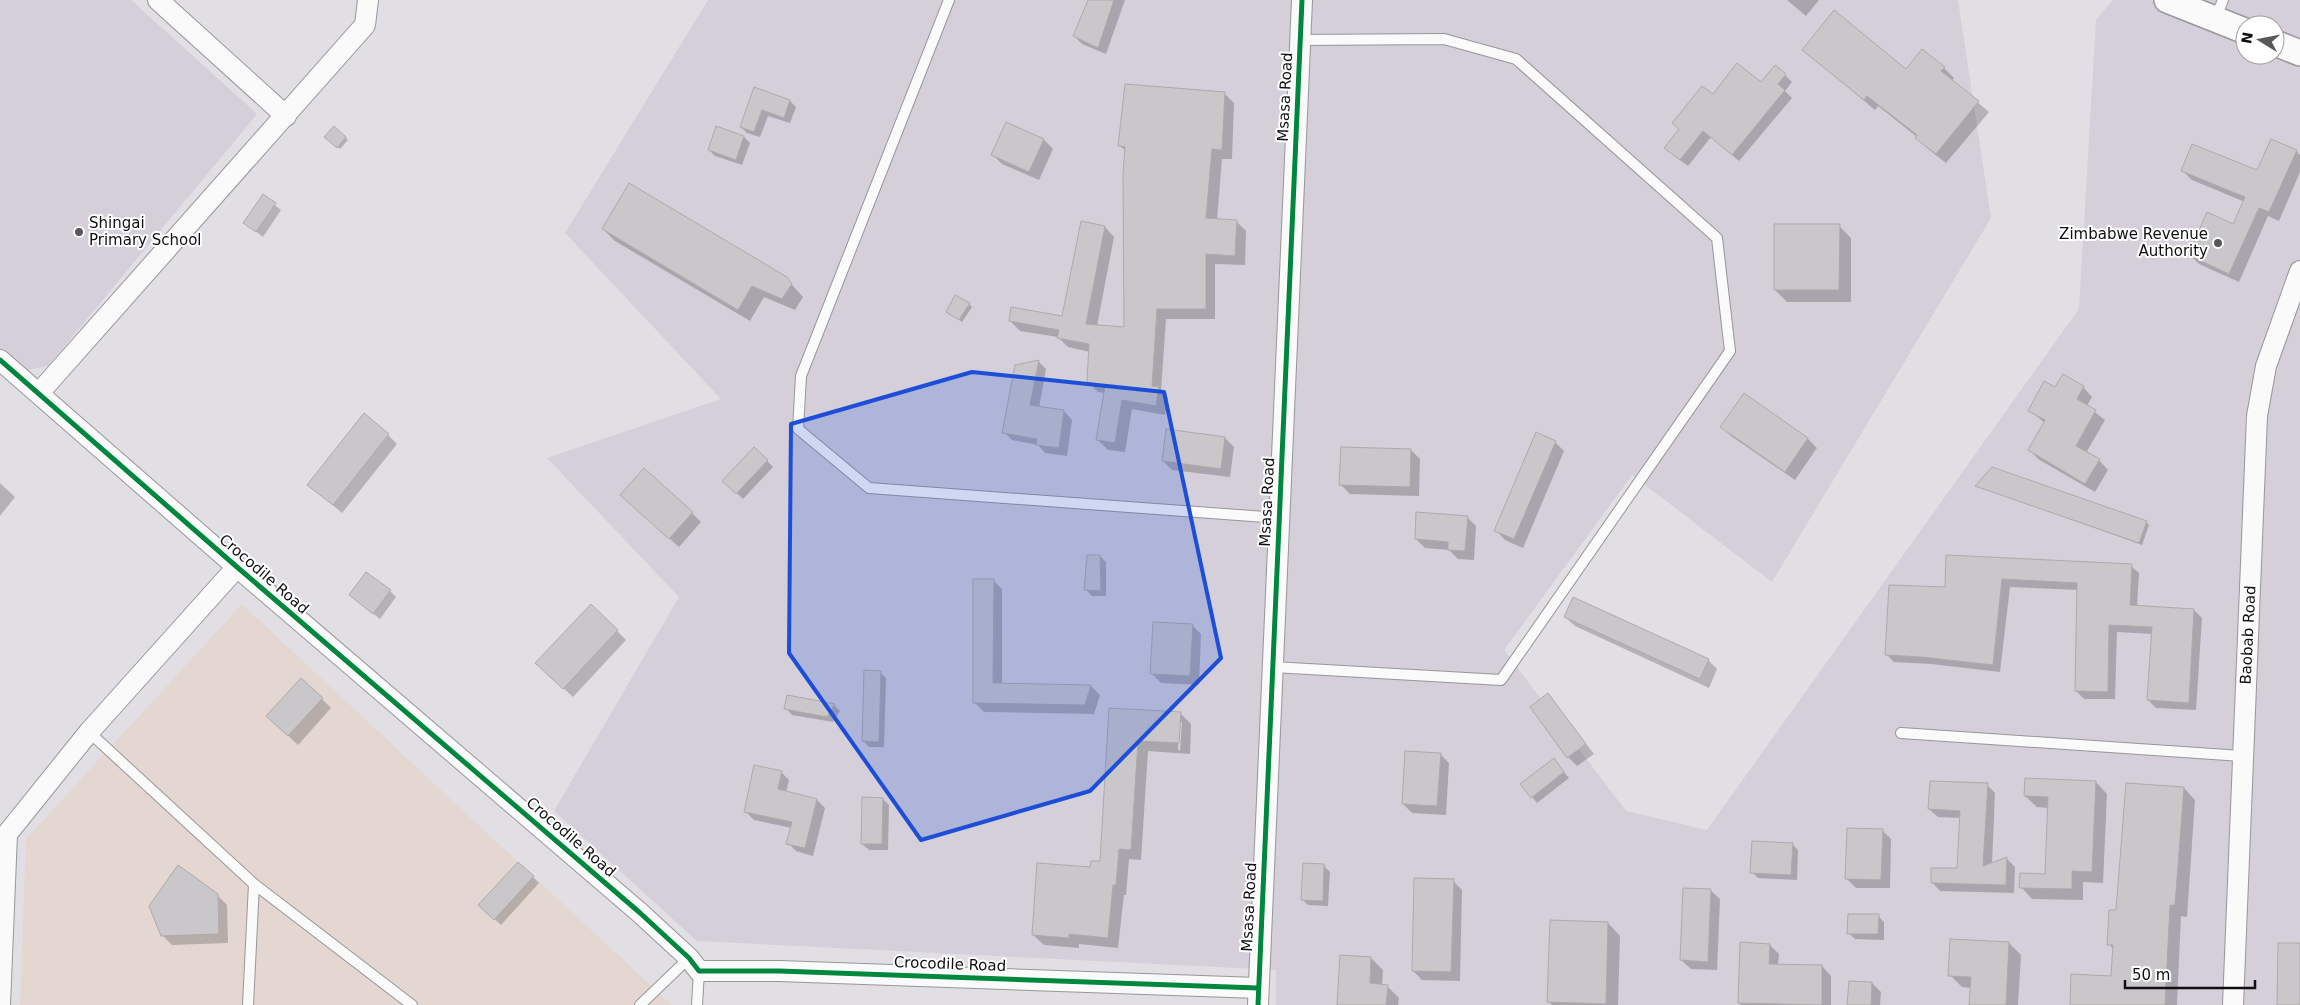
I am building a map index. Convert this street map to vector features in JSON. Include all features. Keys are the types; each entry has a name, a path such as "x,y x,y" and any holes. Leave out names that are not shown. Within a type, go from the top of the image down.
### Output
{"street":[{"path":"158,0 286,116"},
{"path":"39,393 286,116 364,25 368,0"},
{"name":"Msasa Road","path":"1258,996 1302,0"},
{"path":"2167,0 2219,9 2235,23"},
{"path":"2285,47 2300,53"},
{"name":"Baobab Road","path":"2232,1005 2258,416 2266,366 2300,271"},
{"name":"Crocodile Road","path":"0,360 237,568 639,912 694,964 789,971 1258,996"},
{"path":"0,1005 4,831 89,732 237,568"}],"lane":[{"path":"949,0 800,376 798,429 868,488 1279,518"},
{"path":"1273,667 1502,680 1730,351 1717,238 1516,59 1444,39 1300,40"},
{"path":"89,732 254,884 412,1005"},
{"path":"1900,733 2242,756"},
{"path":"248,1005 254,884"},
{"path":"640,1005 694,964"},
{"path":"694,964 697,1005"}],"highlighted area":[{"path":"972,372 1164,392 1221,658 1090,791 921,840 789,653 791,424"}],"shaded area":[{"name":"Shingai Primary School","path":"0,0 131,0 257,114 48,366 23,371 0,351"},
{"path":"708,0 1958,0 1991,218 1772,582 1632,475 1504,650 1626,811 1707,830 2079,309 2096,20 2113,0 2300,0 2300,1005 1276,1005 1276,970 697,941 554,811 679,597 547,458 721,399 565,233"},
{"path":"242,604 672,1005 20,1005 26,839"}],"building":[{"path":"1088,0 1114,0 1098,48 1073,36"},
{"path":"1834,10 1906,69 1922,49 1945,67 1941,71 1979,101 1936,154 1915,138 1917,135 1867,96 1864,100 1802,50"},
{"path":"1737,63 1761,82 1775,65 1786,74 1778,84 1785,90 1732,155 1703,131 1680,160 1664,148 1679,129 1672,123 1702,86 1713,94"},
{"path":"1125,84 1225,92 1222,150 1212,149 1206,218 1237,220 1235,256 1206,254 1206,309 1157,309 1152,386 1159,387 1156,406 1122,400 1115,443 1096,440 1105,386 1087,382 1089,344 1057,338 1059,330 1009,321 1011,307 1062,316 1081,221 1105,226 1086,324 1124,327 1123,174 1125,147 1118,146"},
{"path":"754,87 790,100 784,118 762,110 754,132 740,127"},
{"path":"1006,122 1044,139 1029,172 991,155"},
{"path":"334,126 346,137 337,148 324,137"},
{"path":"716,126 744,136 736,160 708,150"},
{"path":"2271,139 2297,150 2269,212 2259,208 2229,274 2188,255 2207,212 2233,224 2245,197 2181,171 2192,144 2257,170"},
{"path":"629,183 787,277 792,284 782,299 752,286 738,310 602,229"},
{"path":"263,194 276,203 256,232 243,223"},
{"path":"1774,224 1840,224 1839,290 1774,290"},
{"path":"955,295 970,303 959,320 946,312"},
{"path":"1039,360 1030,405 1064,410 1059,448 1036,445 1037,439 1002,433 1015,365"},
{"path":"2063,374 2084,386 2077,399 2096,410 2076,446 2100,459 2085,484 2028,450 2045,420 2028,411 2044,381 2055,387"},
{"path":"1744,393 1808,438 1785,472 1720,427"},
{"path":"364,413 389,434 333,505 307,485"},
{"path":"1166,429 1225,437 1221,469 1162,461"},
{"path":"1536,432 1556,441 1514,539 1494,531"},
{"path":"754,447 768,460 736,494 722,481"},
{"path":"1341,447 1411,449 1410,487 1339,485"},
{"path":"1992,467 2147,521 2139,543 1975,486"},
{"path":"644,468 693,512 669,539 620,495"},
{"path":"1416,512 1468,516 1465,551 1448,550 1448,542 1415,539"},
{"path":"1087,555 1100,555 1101,591 1084,590"},
{"path":"1946,555 2132,564 2130,605 2194,609 2189,703 2147,700 2152,627 2109,625 2108,692 2075,691 2077,583 2002,579 1993,665 1885,655 1889,585 1945,587"},
{"path":"366,572 391,590 373,614 349,595"},
{"path":"973,579 994,579 993,683 1091,685 1085,705 973,703"},
{"path":"1573,597 1709,659 1700,679 1564,617"},
{"path":"591,604 618,630 563,689 535,663"},
{"path":"1153,622 1193,624 1190,676 1150,674"},
{"path":"864,670 881,671 879,742 862,741"},
{"path":"301,678 323,698 288,736 266,716"},
{"path":"1548,693 1586,744 1567,758 1530,707"},
{"path":"787,695 835,704 827,717 784,709"},
{"path":"1109,708 1181,712 1179,743 1138,741 1131,850 1119,849 1116,885 1113,885 1108,938 1069,934 1069,938 1032,935 1037,863 1090,867 1091,861 1100,861"},
{"path":"1405,751 1441,753 1437,806 1402,804"},
{"path":"1554,758 1564,772 1531,798 1520,784"},
{"path":"754,765 782,771 778,789 817,799 805,848 786,844 792,822 744,812"},
{"path":"2025,778 2096,781 2092,872 2072,871 2072,889 2019,888 2020,873 2045,874 2048,797 2024,796"},
{"path":"1930,781 1988,783 1983,866 2007,857 2006,885 1931,883 1931,868 1957,868 1960,811 1928,809"},
{"path":"2126,783 2184,787 2175,905 2170,905 2165,1005 2070,1005 2071,974 2111,976 2113,945 2107,945 2109,910 2116,910"},
{"path":"862,797 883,798 882,844 861,844"},
{"path":"1847,828 1883,829 1881,880 1845,879"},
{"path":"1752,841 1793,843 1791,875 1750,873"},
{"path":"518,862 534,876 494,920 478,905"},
{"path":"1303,863 1324,864 1323,901 1301,900"},
{"path":"178,865 218,894 219,934 161,936 149,906"},
{"path":"1414,878 1454,879 1451,972 1412,971"},
{"path":"1683,888 1711,889 1708,962 1680,960"},
{"path":"1848,914 1879,914 1878,934 1847,934"},
{"path":"1550,920 1608,922 1606,1004 1547,1002"},
{"path":"1950,939 2009,942 2006,1005 1969,1005 1971,977 1948,976"},
{"path":"1740,942 1770,944 1769,964 1822,965 1822,1005 1738,1003"},
{"path":"2278,943 2300,943 2300,1005 2277,1005"},
{"path":"1340,955 1371,957 1370,983 1388,985 1386,1005 1337,1005"},
{"path":"1849,981 1872,982 1871,1005 1847,1005"}],"cycle path":[{"path":"1258,1005 1302,0"},
{"path":"0,360 237,567 639,912 689,958 699,971 779,971 1258,988"}],"place":[{"name":"Shingai Primary School","path":"79,232"},
{"name":"Zimbabwe Revenue Authority","path":"2218,243"}]}
